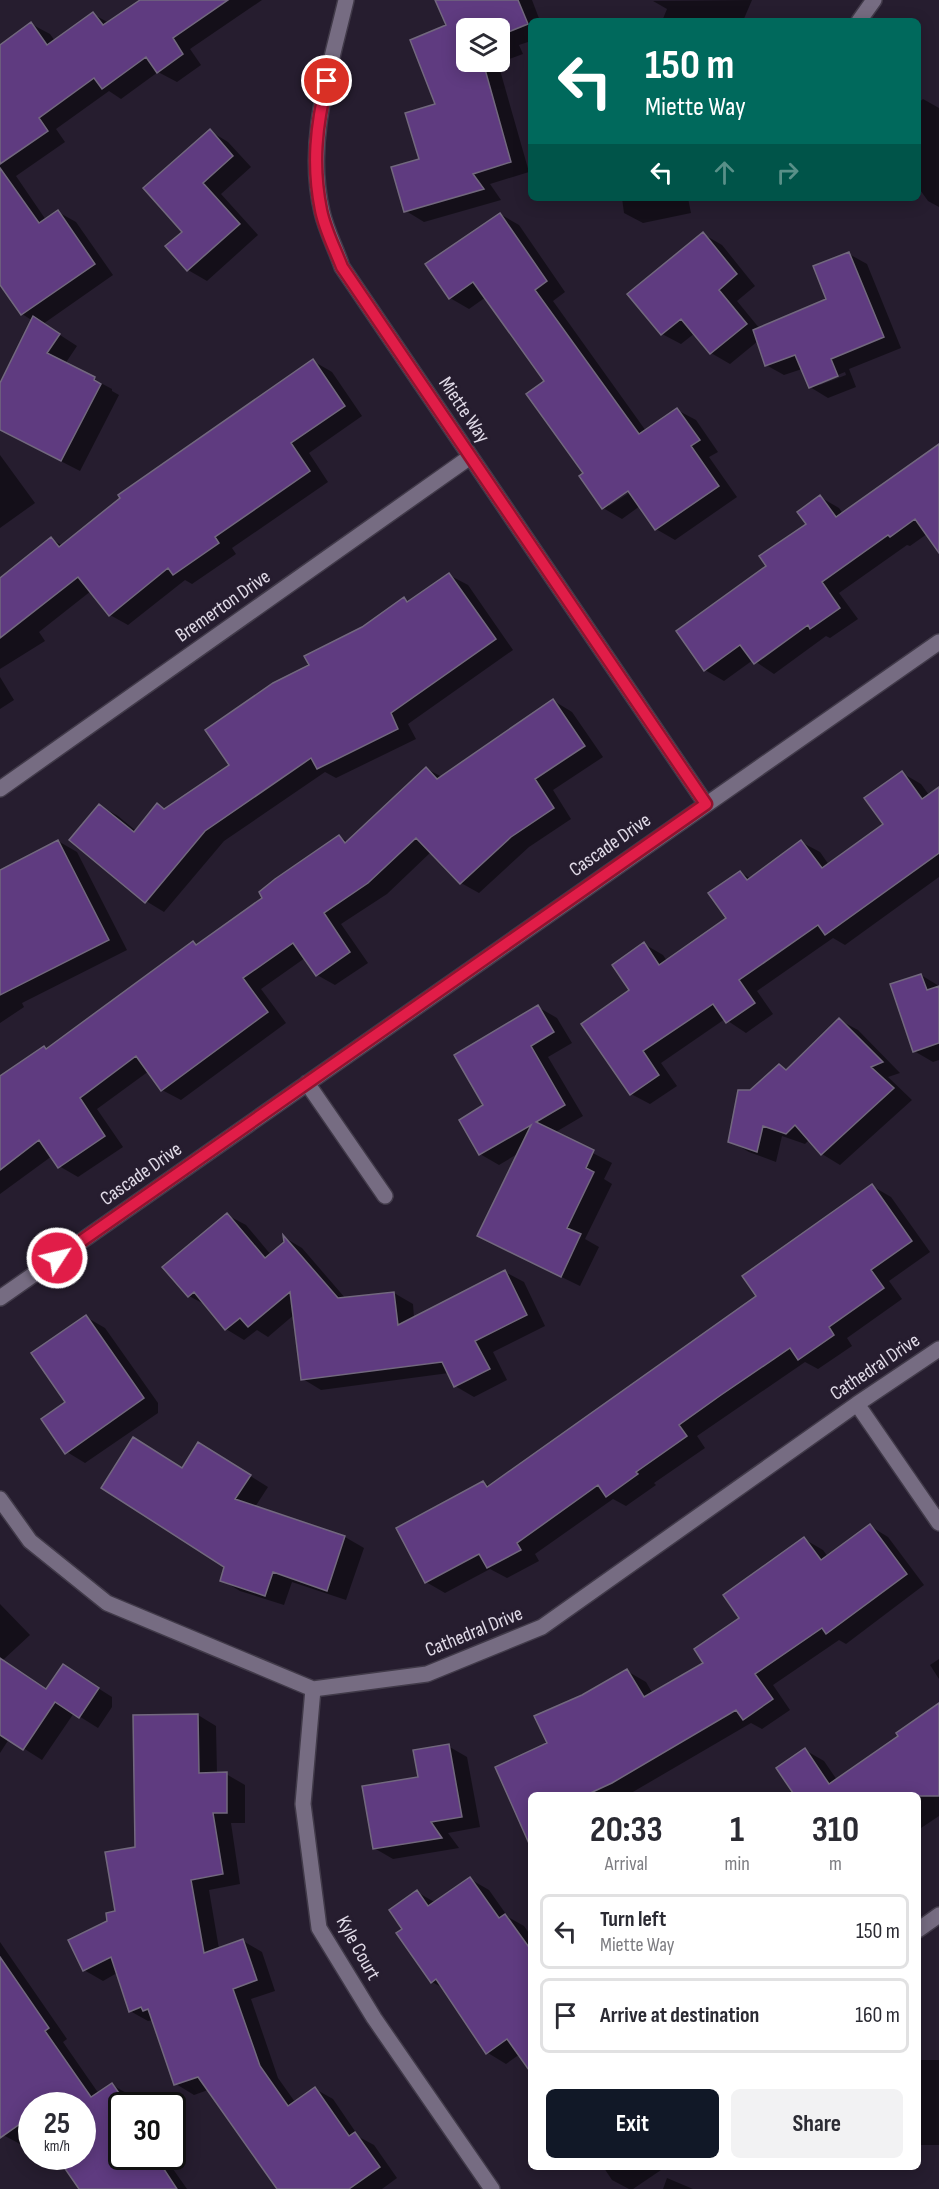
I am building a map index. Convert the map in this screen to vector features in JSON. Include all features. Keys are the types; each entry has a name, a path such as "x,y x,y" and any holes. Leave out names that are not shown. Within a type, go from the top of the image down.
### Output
{"street":[{"name":"Miette Way","path":"346,0 322,101 315,156 322,212 342,267 706,804"},
{"path":"861,18 874,0"},
{"name":"Bremerton Drive","path":"0,789 470,457"},
{"name":"Cascade Drive","path":"0,1298 939,642"},
{"path":"307,1083 386,1196"},
{"name":"Cathedral Drive","path":"313,1689 427,1674 542,1627 857,1404 939,1349"},
{"path":"857,1404 939,1523"},
{"path":"0,1499 30,1541 106,1603 313,1689"},
{"name":"Kyle Court","path":"313,1689 303,1804 319,1928 374,2019 492,2189"},
{"path":"921,1928 939,1915"}],"building":[{"path":"140,0 228,0 173,38 183,54 157,73 146,57 102,89 94,78 39,118 48,131 0,164 0,45 31,22 47,45 93,12 103,25"},
{"path":"435,0 518,0 528,24 510,31 510,18 456,18 456,72 486,72 511,162 473,174 484,189 404,212 391,167 419,159 405,113 435,104 410,40 446,25"},
{"path":"210,129 233,156 203,183 240,224 187,271 165,246 182,232 143,188"},
{"path":"0,168 39,223 58,210 95,264 21,315 0,285"},
{"path":"500,213 547,281 535,290 639,434 677,408 700,440 691,446 719,486 655,530 628,491 602,509 579,476 583,473 526,394 544,381 473,282 449,299 425,264"},
{"path":"703,232 737,274 719,290 747,324 710,354 681,319 661,335 627,294"},
{"path":"849,252 884,337 831,359 838,376 809,388 795,355 765,366 753,330 826,299 813,266"},
{"path":"33,316 60,334 47,353 95,377 94,380 101,384 61,461 0,430 0,383"},
{"path":"313,359 345,406 291,443 310,471 215,537 219,543 173,575 168,568 109,616 78,577 0,638 0,578 51,537 59,547 120,498 118,495"},
{"path":"939,444 939,553 915,519 890,537 888,535 822,582 840,608 810,629 808,625 754,664 740,645 704,671 676,631 766,566 759,556 806,524 797,512 820,495 836,517"},
{"path":"449,573 496,639 391,713 398,729 317,769 311,758 205,831 145,903 69,840 99,804 134,832 157,803 164,809 229,765 205,730 273,683 309,665 304,656 362,627 404,597 407,602"},
{"path":"553,699 585,746 535,779 554,808 511,837 460,884 416,838 368,883 324,913 350,952 316,976 293,943 243,978 268,1012 161,1091 136,1056 80,1098 105,1136 58,1168 39,1140 0,1170 0,1076 44,1046 46,1049 193,941 196,945 262,898 259,892 275,879 339,835 345,843 426,767 437,779"},
{"path":"902,771 922,799 939,787 939,853 825,935 818,925 739,980 755,1003 726,1023 713,1004 643,1051 659,1075 630,1095 581,1024 629,990 612,965 644,942 659,965 726,918 708,893 740,871 747,880 801,840 822,868 883,824 864,798"},
{"path":"58,840 109,940 0,995 0,870"},
{"path":"921,974 927,990 939,986 939,1043 913,1052 890,984"},
{"path":"538,1005 554,1032 531,1046 565,1105 536,1122 594,1150 586,1168 594,1172 567,1228 581,1234 561,1277 477,1236 531,1125 479,1155 459,1120 483,1105 454,1055"},
{"path":"839,1018 883,1062 871,1067 894,1088 821,1155 795,1125 786,1134 763,1126 757,1152 728,1142 738,1090 750,1090 779,1064 786,1070"},
{"path":"872,1184 912,1241 871,1270 884,1288 829,1327 834,1335 798,1360 790,1348 721,1395 679,1425 687,1436 636,1472 638,1474 606,1497 598,1485 517,1543 521,1550 487,1568 479,1554 425,1583 396,1528 483,1481 487,1487 756,1296 742,1276"},
{"path":"227,1213 265,1258 284,1242 283,1235 338,1298 394,1292 398,1325 505,1270 527,1315 475,1341 490,1369 454,1387 442,1362 301,1380 290,1292 248,1327 240,1318 225,1330 194,1292 188,1297 162,1267"},
{"path":"86,1315 144,1398 65,1454 41,1419 65,1402 31,1353"},
{"path":"133,1437 182,1468 198,1442 251,1475 235,1499 345,1536 327,1591 273,1572 265,1596 220,1581 224,1567 101,1488"},
{"path":"870,1524 907,1574 826,1634 822,1628 755,1674 773,1699 743,1720 736,1710 612,1783 593,1792 528,1792 528,1841 495,1767 547,1743 534,1716 582,1695 627,1669 644,1697 703,1663 694,1649 739,1618 723,1595 804,1537 821,1560"},
{"path":"0,1658 46,1689 63,1664 99,1688 79,1718 55,1702 23,1750 0,1735"},
{"path":"939,1703 939,1796 921,1796 921,1792 792,1792 776,1768 805,1748 829,1784 898,1736 896,1733"},
{"path":"198,1714 199,1773 227,1772 227,1813 213,1813 223,1874 191,1880 204,1953 243,1939 257,1980 233,1989 260,2066 288,2106 315,2087 349,2136 355,2132 380,2167 349,2189 277,2189 198,2077 174,2085 148,2009 143,2011 141,2007 129,2012 111,1957 83,1971 68,1940 107,1921 106,1913 115,1911 105,1852 135,1847 133,1715"},
{"path":"449,1744 462,1817 431,1822 442,1838 373,1849 362,1786 418,1777 413,1750"},
{"path":"470,1877 499,1918 505,1914 528,1946 528,2069 507,2039 486,2054 436,1979 431,1983 396,1933 402,1929 389,1910 417,1890 428,1906"},
{"path":"0,1957 49,2028 45,2031 88,2092 18,2092 18,2125 0,2138"},
{"path":"112,2083 118,2092 108,2092 108,2170 165,2170 177,2189 79,2189 66,2170 96,2170 96,2094"}],"route":[{"path":"57,1258 706,804 342,267 322,212 315,156 327,81"}]}
